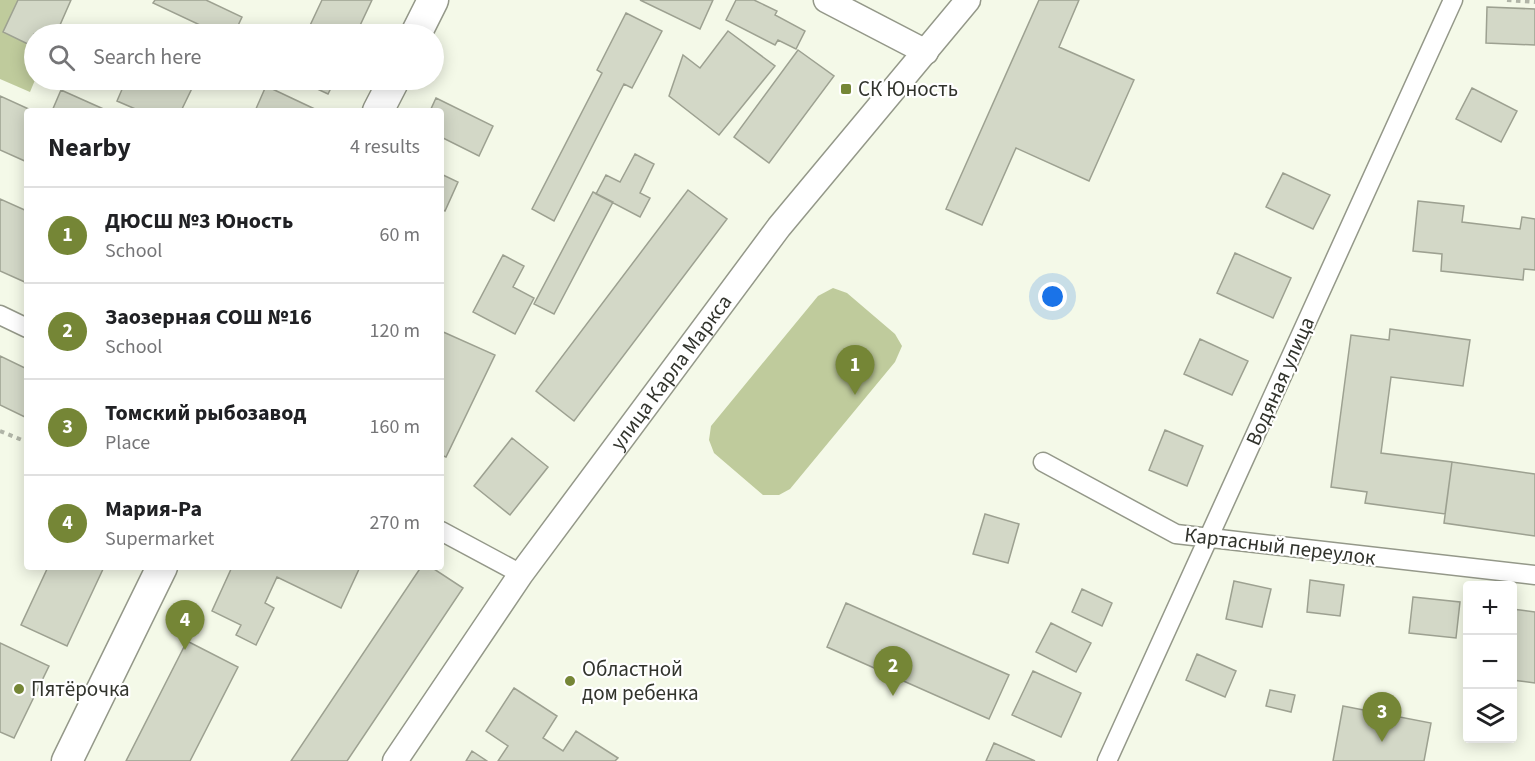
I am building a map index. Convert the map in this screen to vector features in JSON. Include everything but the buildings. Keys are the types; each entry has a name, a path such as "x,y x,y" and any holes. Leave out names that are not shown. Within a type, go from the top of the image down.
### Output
{"main road":[{"path":"421,24 433,0"},
{"path":"380,108 389,90"},
{"path":"67,761 161,570"}],"street":[{"path":"826,0 926,52"},
{"name":"улица Карла Маркса","path":"395,761 521,574 779,227 968,0"},
{"name":"Водяная улица","path":"1107,761 1453,0"},
{"path":"0,315 24,327"},
{"name":"Картасный переулок","path":"1043,462 1176,534 1535,575"},
{"path":"444,533 521,574"}],"path":[{"path":"1507,0 1535,2"},
{"path":"0,430 24,441"}],"green space":[{"path":"0,0 71,0 60,24 24,24 24,89 0,79"},
{"path":"833,288 847,293 895,334 902,346 895,362 790,489 779,495 763,495 714,453 709,440 711,426 818,296"}],"place":[{"name":"СК Юность","path":"846,89"},
{"name":"ДЮСШ №3 Юность","path":"855,395"},
{"name":"Мария-Ра","path":"185,650"},
{"name":"Областной дом ребенка","path":"570,681"},
{"name":"Пятёрочка","path":"19,689"},
{"name":"Заозерная СОШ №16","path":"893,696"},
{"name":"Томский рыбозавод","path":"1382,742"}]}
